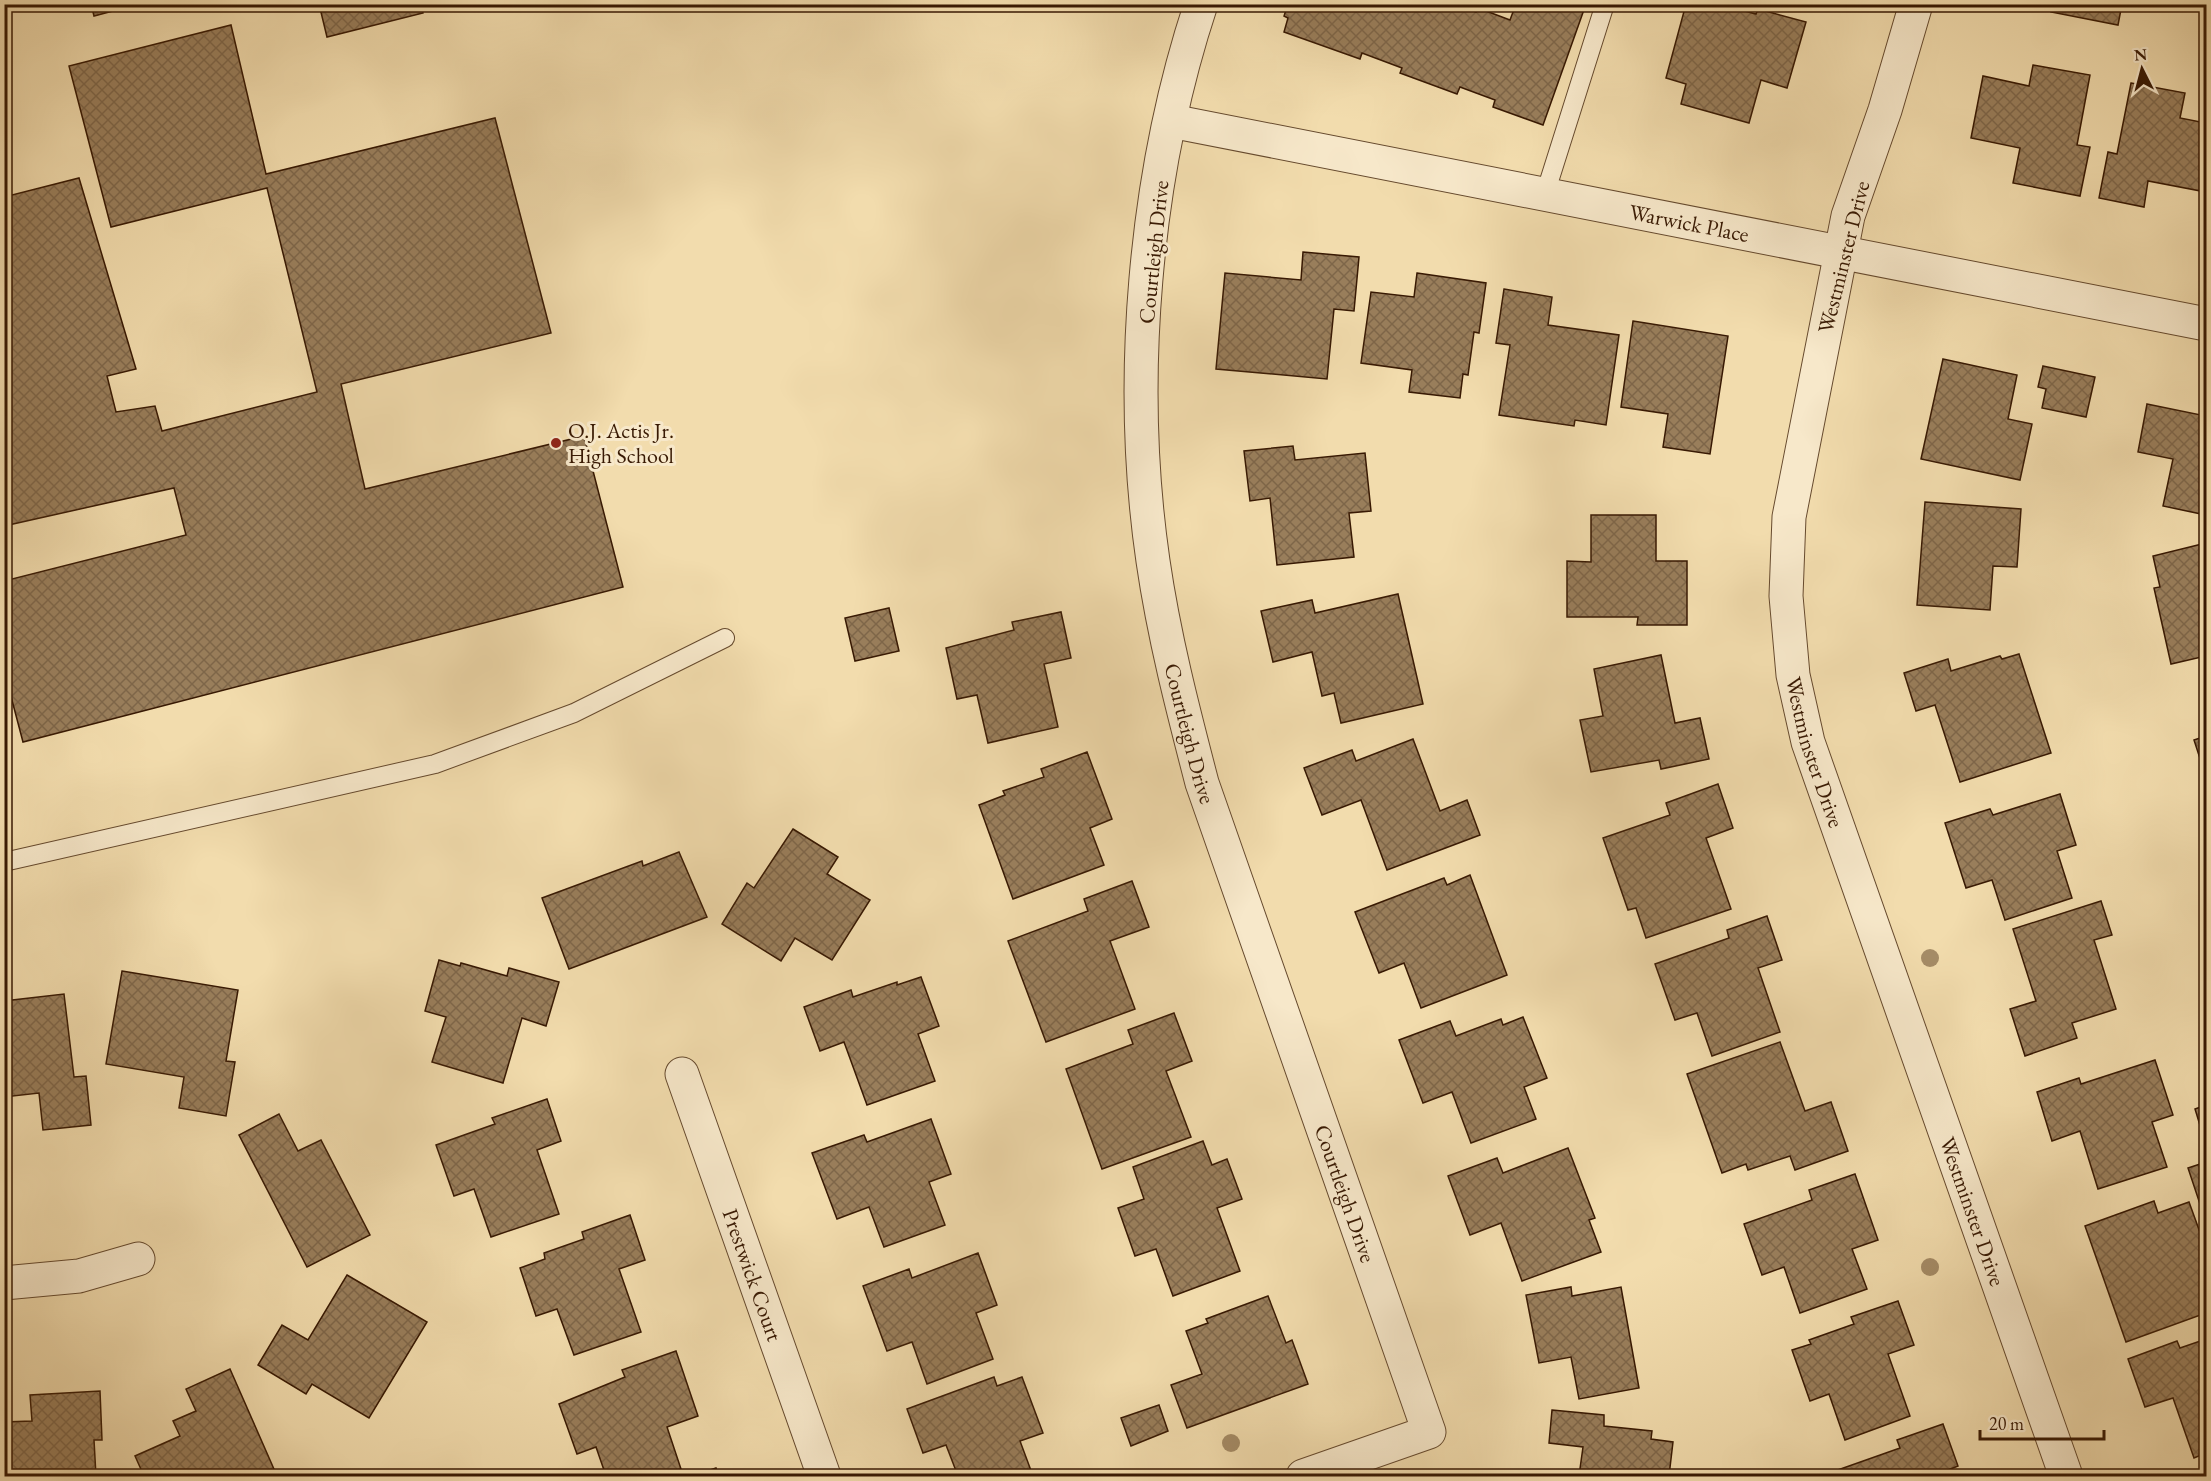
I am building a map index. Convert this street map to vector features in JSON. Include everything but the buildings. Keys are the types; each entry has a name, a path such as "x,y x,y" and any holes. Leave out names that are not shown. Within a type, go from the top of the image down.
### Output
{"street":[{"name":"Courtleigh Drive","path":"1201,4 1170,121 1153,223 1148,280 1143,338 1143,445 1153,560 1173,673 1202,783 1429,1432 1303,1476"},
{"name":"Westminster Drive","path":"1916,4 1885,110 1848,216 1789,517 1786,596 1793,675 1808,742 2066,1476"},
{"name":"Warwick Place","path":"1170,121 2206,324"},
{"name":"Prestwick Court","path":"682,1074 824,1476"},
{"path":"4,1283 79,1276 138,1259"}],"lane":[{"path":"1545,194 1605,4"},
{"path":"4,862 435,764 574,713 725,638"}],"place":[{"name":"O.J. Actis Jr. High School","path":"556,443"}]}
